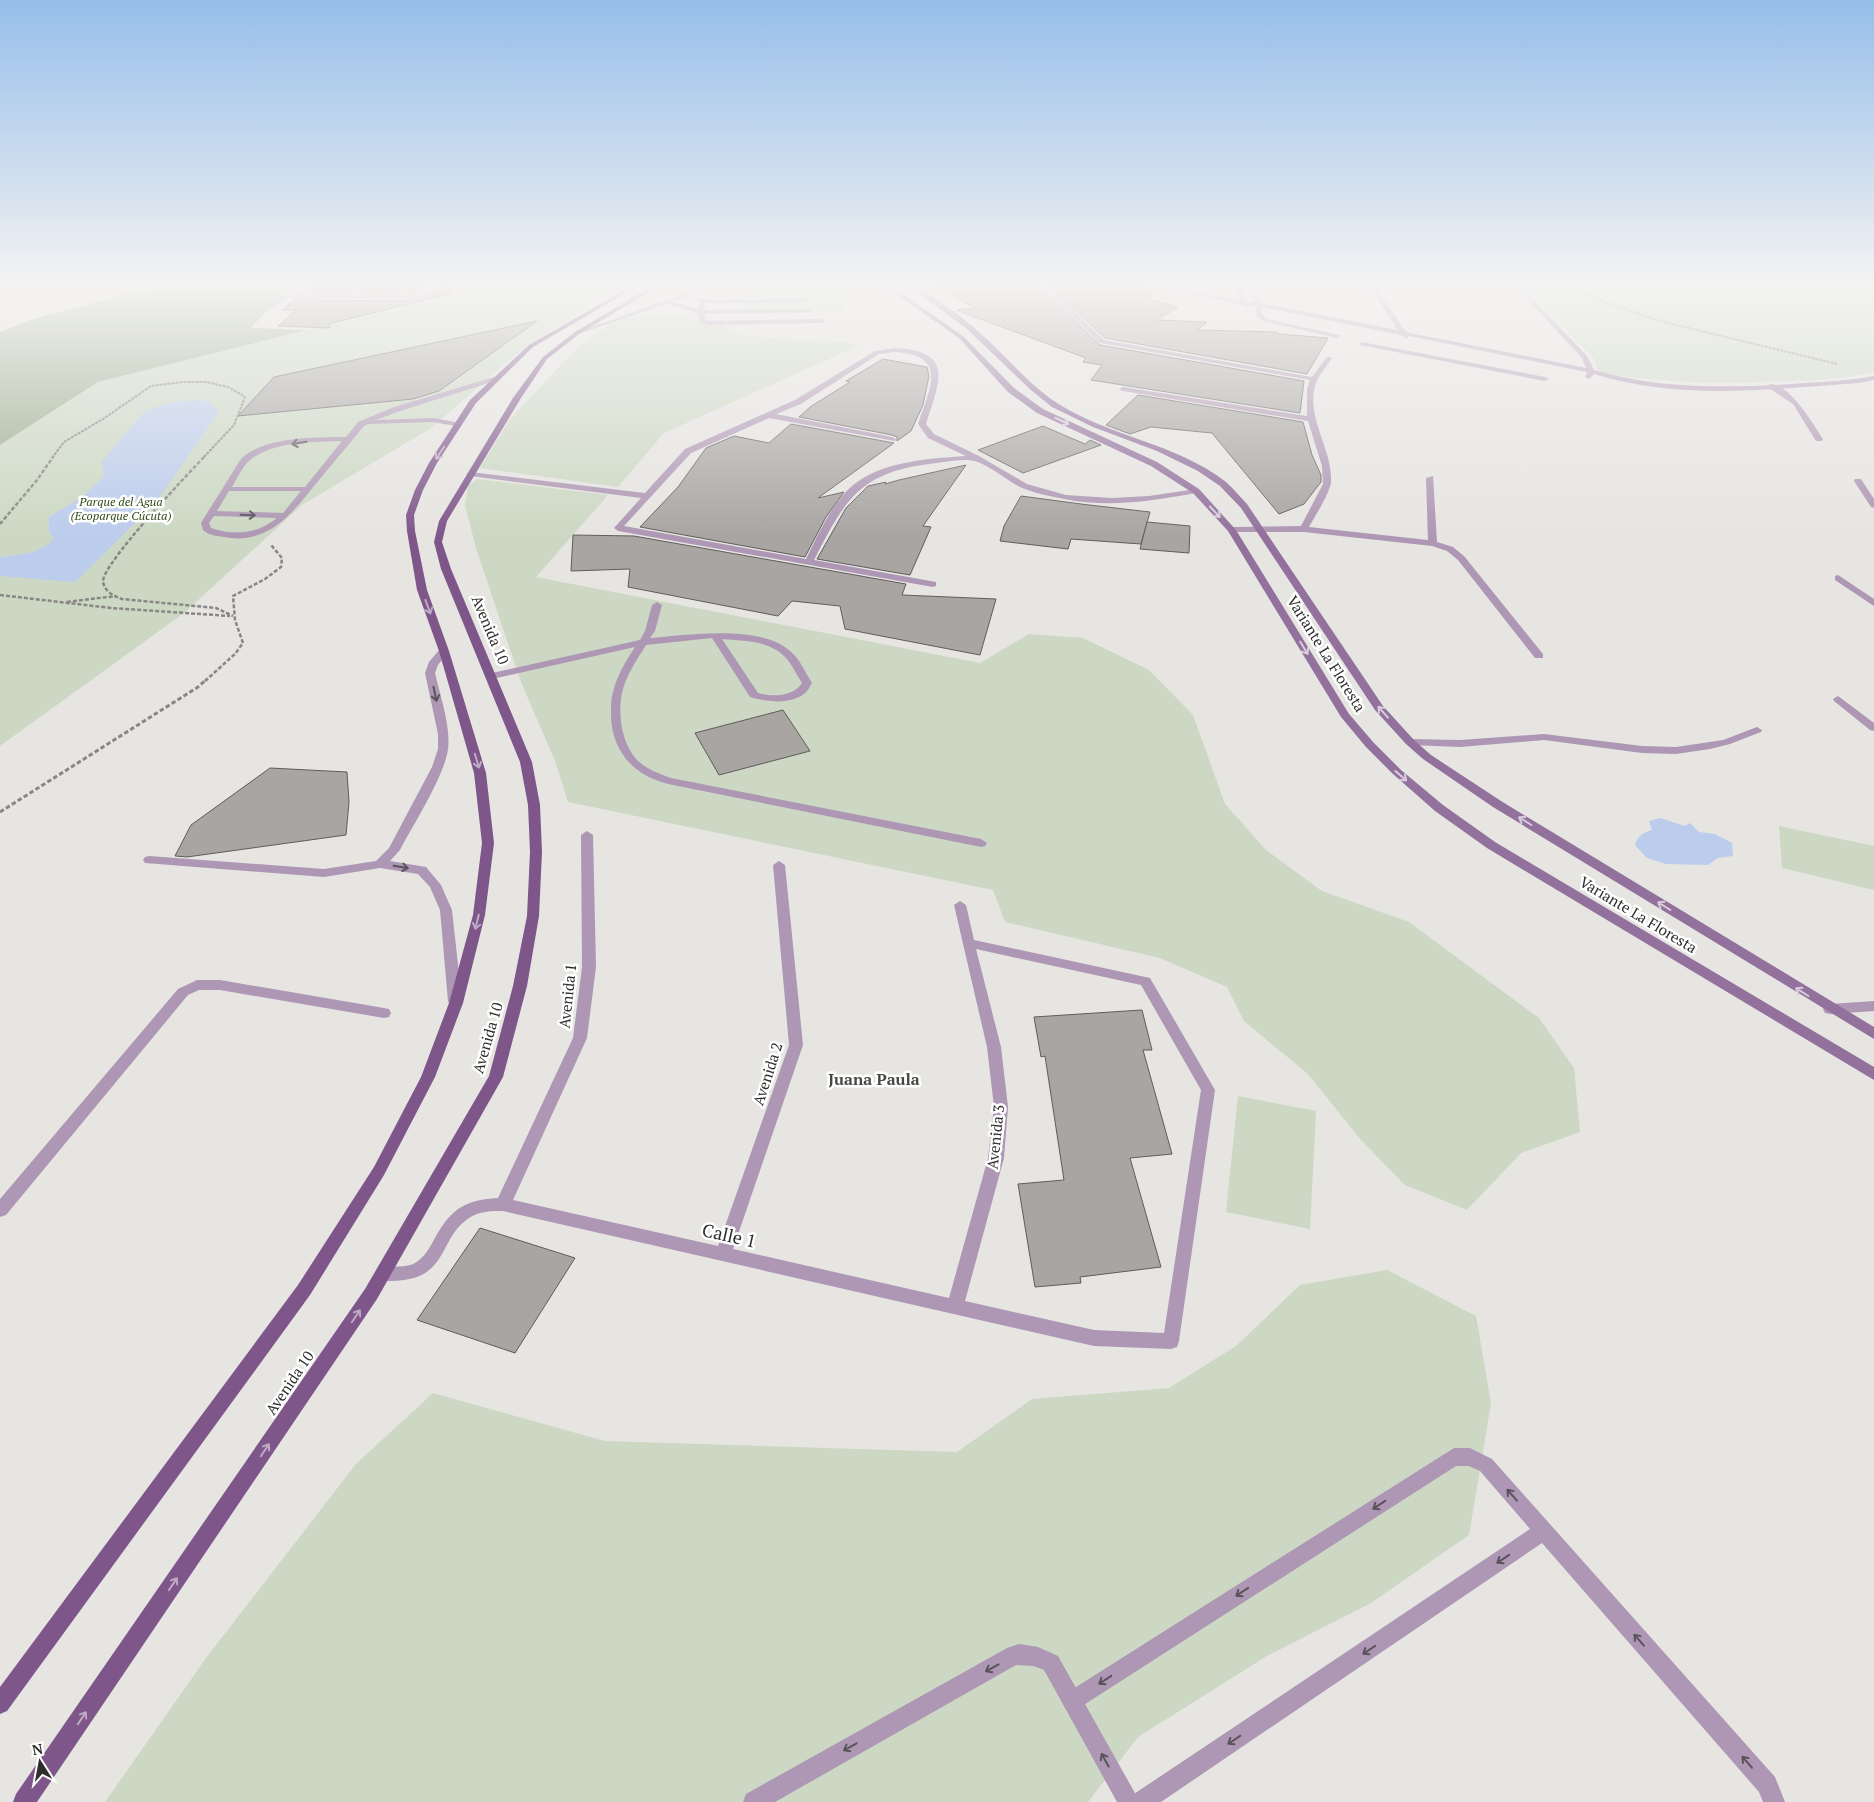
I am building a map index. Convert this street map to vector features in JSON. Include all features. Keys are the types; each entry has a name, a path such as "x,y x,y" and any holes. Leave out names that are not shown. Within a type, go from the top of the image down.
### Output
{"main road":[{"name":"Avenida 10","path":"0,1704 304,1290 379,1172 428,1077 456,1003 479,915 488,843 480,773 444,651 422,590 411,531 410,515 419,490 433,463 473,402 507,369"},
{"name":"Avenida 10","path":"24,1802 383,1274 496,1077 520,986 533,916 536,852 534,805 526,762 492,676 446,569 438,542 443,520 537,369"},
{"name":"Variante La Floresta","path":"992,369 1012,390 1040,411 1154,464 1196,491 1232,530 1345,715 1390,766 1439,808 1491,845 1874,1074"},
{"name":"Variante La Floresta","path":"1014,369 1054,404 1085,421 1175,456 1221,482 1244,506 1379,708 1410,742 1427,757 1497,804 1830,1009 1874,1034"}],"street":[{"path":"850,369 798,402 688,451 618,528 933,584"},
{"path":"934,369 936,380 922,424 931,436 976,458 1024,486 1066,497 1121,500 1149,499 1196,491"},
{"path":"1254,369 1314,379"},
{"path":"1304,529 1327,484 1326,466 1311,419 1311,389 1314,379 1321,369"},
{"path":"1490,369 1545,380"},
{"path":"1564,369 1590,374"},
{"path":"1568,369 1610,379 1658,386 1700,388 1859,382 1874,378"},
{"path":"1589,369 1590,374"},
{"path":"347,439 304,442 273,447 254,453 245,460 204,524 207,530 218,534 259,534 275,526 309,489 347,439 361,424 397,409 497,379"},
{"path":"1772,386 1796,403 1819,439"},
{"path":"1123,389 1311,419"},
{"path":"420,420 438,398"},
{"path":"768,415 892,439"},
{"path":"361,424 420,420 440,421 458,425"},
{"path":"808,563 835,510 853,490 872,477 897,466 928,461 976,458"},
{"path":"470,474 646,496"},
{"path":"1430,478 1433,544"},
{"path":"1858,481 1874,505"},
{"path":"226,489 309,489"},
{"path":"211,513 285,516"},
{"path":"1232,530 1304,529 1433,544 1450,549 1461,558 1539,656"},
{"path":"1838,578 1874,603"},
{"path":"657,605 650,631 626,670 616,694 616,723 624,749 641,769 668,781 981,843"},
{"path":"492,676 643,642 715,635 778,646 789,655 807,683 802,691 786,697 767,699 754,695 715,635"},
{"path":"380,864 394,850 438,767 443,749 443,734 430,673 433,664 444,651"},
{"path":"1838,699 1874,728"},
{"path":"1410,742 1466,743 1532,737 1567,739 1627,748 1661,750 1723,743 1744,737 1757,730"},
{"name":"Avenida 1","path":"502,1204 580,1038 589,967 587,835"},
{"path":"149,860 324,873 380,864 422,870 435,884 446,910 456,1003"},
{"name":"Avenida 2","path":"723,1255 796,1045 779,864"},
{"name":"Avenida 3","path":"955,1308 996,1158 1001,1107 994,1047 960,905"},
{"name":"Calle 1","path":"383,1274 405,1273 421,1268 432,1259 453,1222 465,1211 481,1205 502,1204 1094,1338 1171,1341 1208,1090 1145,981 968,943"},
{"path":"0,1210 182,992 197,985 220,985 384,1013"},
{"path":"1830,1009 1874,1006"},
{"path":"1072,1701 1454,1457 1470,1457 1486,1465 1767,1785 1774,1802"},
{"path":"1142,1802 1544,1531"},
{"path":"754,1802 1014,1656 1026,1654 1037,1656 1051,1663 1129,1802"}],"path":[{"path":"0,524 37,480 64,442 103,420 151,386 198,382 228,387 245,397 234,425 164,500 114,559 104,573 103,584 110,594 122,599 216,608 233,616"},
{"path":"0,812 198,687 235,654 243,643 236,630 233,616 233,596 265,579 281,567 282,558 259,534"},
{"path":"0,595 60,603 233,616"},
{"path":"60,603 116,596"}],"green space":[{"path":"0,369 150,369 98,382 0,445"},
{"name":"Parque del Agua (Ecoparque Cúcuta)","path":"150,369 499,369 431,428 302,505 184,613 0,746 0,445 98,382"},
{"path":"557,369 806,369 664,433 618,487 480,468 510,419"},
{"path":"1598,369 1874,369 1874,372 1819,380 1715,383 1646,379 1599,372"},
{"path":"477,479 608,495 536,577 980,663 1029,634 1083,638 1149,670 1193,715 1225,804 1266,850 1322,891 1409,922 1539,1018 1574,1068 1580,1132 1521,1153 1467,1210 1405,1185 1361,1140 1308,1074 1244,1021 1227,987 1160,958 1005,922 993,890 568,802 555,761 521,682 476,548 465,505 468,486"},
{"path":"1779,826 1874,846 1874,890 1782,868"},
{"path":"1238,1096 1316,1111 1310,1229 1226,1212"},
{"path":"1387,1270 1476,1316 1491,1403 1469,1535 1371,1603 1267,1656 1138,1737 1088,1802 105,1802 206,1658 356,1464 433,1393 605,1441 957,1452 1032,1399 1169,1388 1236,1346 1300,1285"}],"water":[{"path":"195,400 209,402 219,412 156,502 75,582 0,576 0,559 2,557 37,550 54,538 49,532 49,517 80,498 104,477 102,461 145,411 171,402"},
{"path":"1661,818 1685,826 1690,823 1699,832 1715,834 1732,843 1733,856 1718,858 1708,865 1666,864 1647,858 1635,845 1641,835 1652,830 1649,821"}],"building":[{"path":"311,369 470,369 439,391 413,399 238,416 274,377"},
{"path":"866,369 927,369 929,376 923,405 911,431 897,441 897,437 892,435 799,417 810,407 850,382 846,381"},
{"path":"1099,369 1237,369 1304,381 1300,413 1091,380"},
{"path":"1279,369 1310,369 1307,374"},
{"path":"1138,395 1303,422 1312,455 1321,475 1321,482 1304,504 1279,514 1212,433 1151,427 1130,434 1106,425"},
{"path":"791,424 894,443 818,498 844,492 826,517 805,557 640,527 678,487 706,448 734,436 769,443"},
{"path":"1043,426 1085,444 1090,440 1101,445 1023,473 978,450"},
{"path":"966,465 923,526 931,527 910,575 817,559 846,508 868,486 886,482 885,484"},
{"path":"1021,496 1150,512 1141,544 1071,539 1068,549 1000,541 1004,526"},
{"path":"1147,522 1190,526 1189,553 1140,549"},
{"path":"573,535 634,536 906,584 902,595 996,599 980,655 845,629 840,606 792,601 778,616 628,587 630,569 571,571"},
{"path":"783,710 810,751 719,775 695,733"},
{"path":"270,768 347,772 349,802 346,835 187,857 175,856 191,825"},
{"path":"1142,1010 1152,1050 1143,1050 1172,1154 1130,1158 1161,1267 1080,1277 1081,1283 1035,1287 1018,1184 1064,1180 1045,1056 1041,1057 1034,1017"},
{"path":"480,1228 575,1258 515,1353 417,1320"}],"district":[{"name":"Juana Paula","path":"874,1079"}]}
